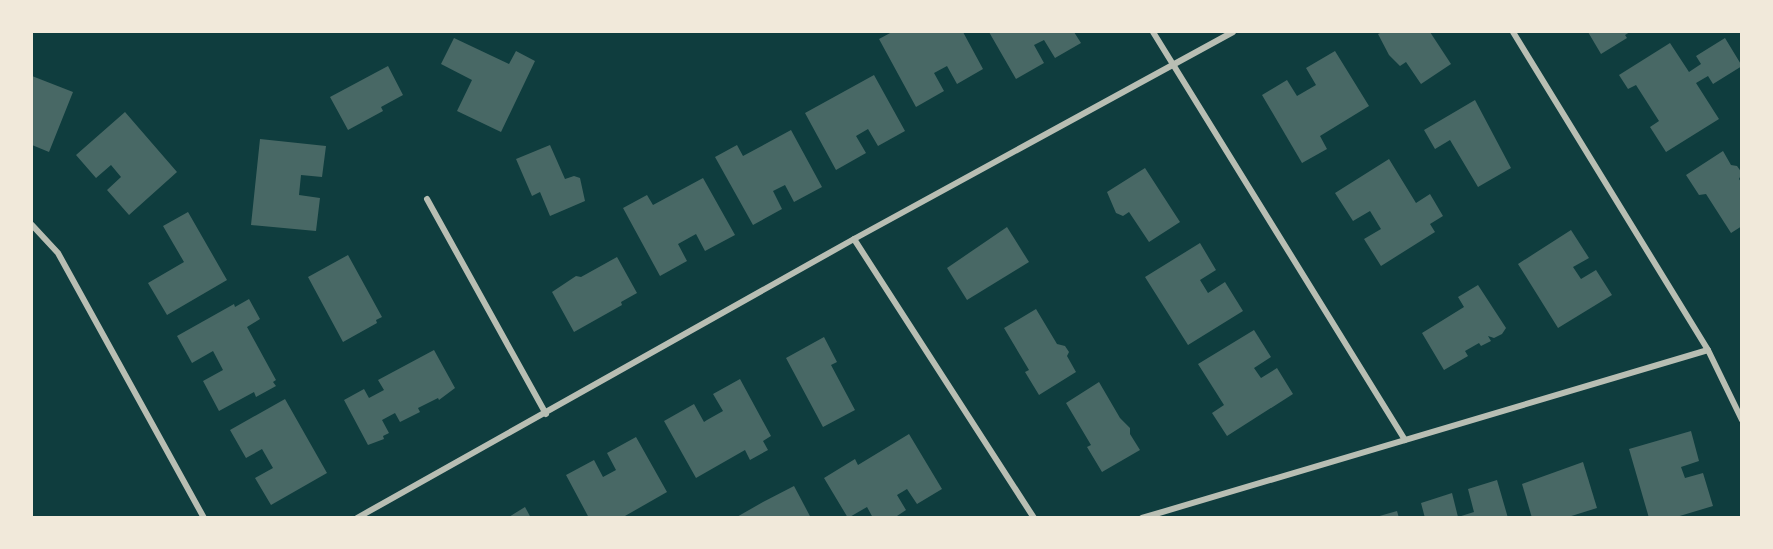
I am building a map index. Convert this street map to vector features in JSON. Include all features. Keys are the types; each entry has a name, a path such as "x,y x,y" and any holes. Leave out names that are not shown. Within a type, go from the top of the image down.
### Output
{"street":[{"path":"1153,32 1405,440"},
{"path":"357,518 546,414 854,238 1233,32"},
{"path":"1513,32 1708,350 1742,420"},
{"path":"427,199 546,414"},
{"path":"32,225 58,253 204,518"},
{"path":"854,238 1034,518"},
{"path":"1142,518 1708,350"}],"building":[{"path":"892,32 963,32 983,69 957,84 947,66 934,73 944,91 916,107 879,39"},
{"path":"989,32 1074,32 1081,43 1055,58 1044,40 1034,45 1044,63 1016,79"},
{"path":"1382,32 1430,32 1451,64 1421,84 1406,62 1400,66 1389,55 1378,34"},
{"path":"1588,32 1630,32 1625,35 1627,38 1601,54"},
{"path":"454,38 509,64 516,51 535,61 501,132 457,111 472,80 441,64"},
{"path":"1725,38 1742,66 1713,84 1708,76 1696,83 1719,119 1666,152 1650,127 1659,121 1636,85 1628,89 1619,75 1670,43 1689,72 1701,64 1696,56"},
{"path":"1335,51 1369,106 1320,136 1327,149 1302,163 1262,95 1287,80 1297,96 1316,85 1306,68"},
{"path":"388,66 403,95 381,107 383,111 348,130 330,97"},
{"path":"874,75 905,131 878,146 868,129 856,136 866,153 836,170 805,113"},
{"path":"32,76 73,92 49,152 32,145"},
{"path":"1475,100 1511,168 1478,187 1450,140 1435,149 1424,130"},
{"path":"125,112 177,172 129,215 107,190 121,177 111,165 96,178 76,155"},
{"path":"791,130 822,187 794,202 785,185 773,191 782,209 753,225 715,157 737,145 743,156"},
{"path":"260,139 326,146 322,177 301,175 299,195 320,198 316,231 251,225"},
{"path":"550,145 565,179 574,176 580,178 585,201 550,216 540,192 532,196 516,159"},
{"path":"1723,151 1731,165 1737,166 1742,173 1739,179 1742,183 1742,226 1731,233 1706,194 1699,195 1686,175"},
{"path":"1389,159 1416,203 1430,194 1443,216 1430,224 1435,232 1381,266 1364,239 1381,229 1370,211 1353,221 1335,193"},
{"path":"1145,168 1180,222 1149,242 1129,212 1123,216 1116,213 1107,192"},
{"path":"703,178 735,235 705,251 696,234 678,244 687,261 660,276 623,208 647,195 653,205"},
{"path":"188,212 227,280 167,315 148,283 184,262 163,226"},
{"path":"1007,227 1029,262 967,300 947,268"},
{"path":"1571,230 1589,258 1573,267 1581,279 1596,270 1612,295 1558,328 1518,264"},
{"path":"1200,243 1216,270 1200,280 1208,293 1225,282 1243,311 1188,345 1145,277"},
{"path":"348,255 382,317 376,320 377,323 343,342 308,277"},
{"path":"617,257 637,293 621,302 622,305 574,332 552,292 576,276 581,277"},
{"path":"1478,285 1506,328 1502,334 1494,338 1488,336 1491,341 1481,346 1479,343 1465,351 1468,356 1444,370 1422,333 1464,307 1458,297"},
{"path":"249,299 260,319 247,327 276,380 273,382 276,386 256,397 254,392 219,411 203,381 223,370 213,351 192,363 177,336 234,304 235,307"},
{"path":"1036,309 1057,344 1065,346 1069,352 1067,356 1076,372 1039,395 1025,372 1029,370 1004,328"},
{"path":"1254,330 1271,357 1254,368 1261,378 1277,368 1293,394 1227,436 1212,413 1224,405 1198,364"},
{"path":"824,337 837,362 831,365 855,410 823,427 786,358"},
{"path":"434,350 455,388 439,400 438,398 418,408 420,412 400,422 395,413 382,420 389,433 383,436 384,439 368,445 344,400 364,389 369,398 384,390 378,380"},
{"path":"740,379 771,436 763,441 768,450 750,460 745,450 696,478 664,421 694,404 704,422 723,411 713,394"},
{"path":"1099,382 1120,418 1130,428 1130,434 1140,450 1102,472 1087,447 1091,445 1066,403"},
{"path":"285,399 327,473 271,505 255,478 273,468 262,449 246,458 230,430"},
{"path":"1691,431 1699,461 1681,467 1685,478 1703,473 1713,506 1673,518 1649,518 1629,449"},
{"path":"909,434 942,489 917,504 907,489 897,495 906,510 894,518 873,518 867,507 848,518 824,478 855,459 858,465"},
{"path":"636,437 667,492 625,516 626,518 589,518 566,475 594,460 603,477 616,470 607,453"},
{"path":"1583,462 1597,508 1565,518 1532,518 1522,484"},
{"path":"1497,480 1508,518 1425,518 1421,503 1452,493 1458,517 1474,512 1468,489"},
{"path":"794,486 811,518 735,518 763,502"},
{"path":"525,507 531,518 507,518"},
{"path":"1397,511 1399,518 1376,518 1376,517"}]}
